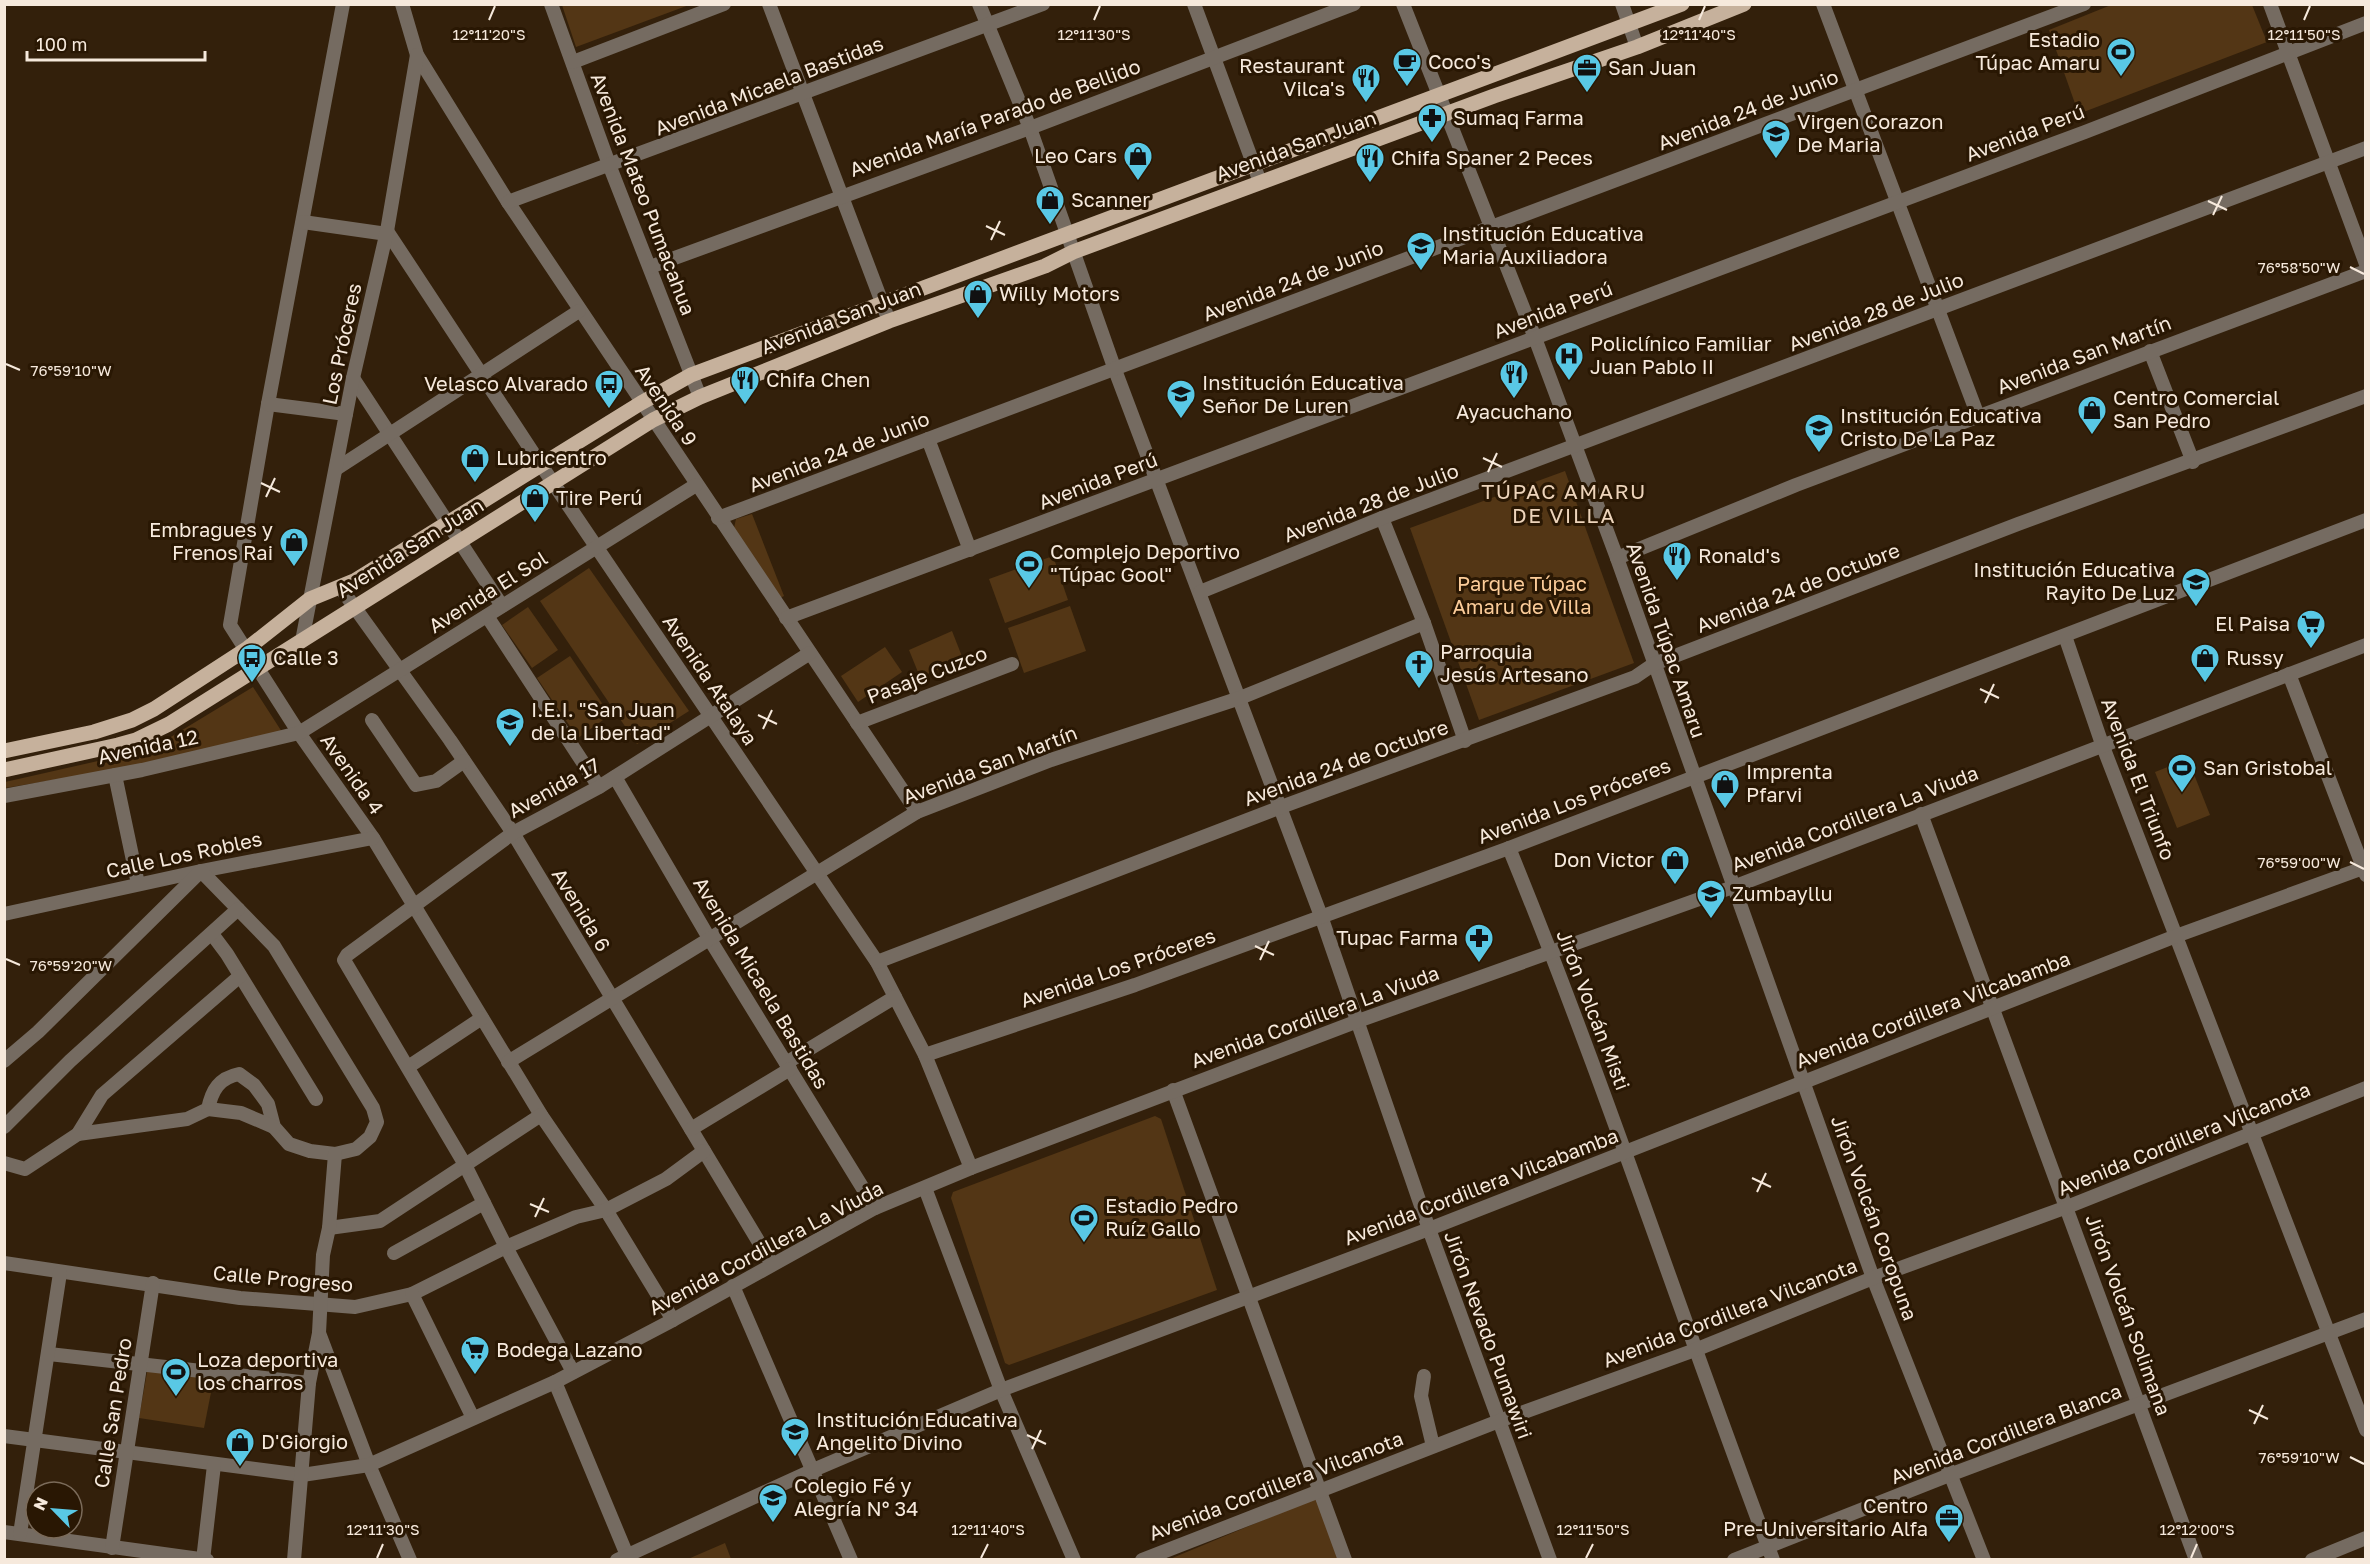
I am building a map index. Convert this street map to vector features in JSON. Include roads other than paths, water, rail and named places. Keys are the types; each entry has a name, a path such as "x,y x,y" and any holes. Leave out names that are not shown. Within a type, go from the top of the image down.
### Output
{"main road":[{"name":"Avenida San Juan","path":"4,751 94,732 132,720 154,709 246,649 310,599 354,581 641,403 692,375 1682,4"},
{"name":"Avenida San Juan","path":"4,770 135,740 169,724 653,420 700,397 889,321 1045,266 1073,252 1444,114 1637,47 1744,4"}],"street":[{"name":"Avenida 4","path":"344,4 268,404 230,622 300,733 373,838 508,1062 606,1210 673,1320"},
{"name":"Avenida Mateo Pumacahua","path":"551,4 610,167 700,397"},
{"path":"573,62 724,4"},
{"path":"769,4 889,321"},
{"name":"Jirón Nevado Pumawiri","path":"979,4 1030,128 1115,370 1322,916 1429,1229 1550,1560"},
{"name":"Avenida Micaela Bastidas","path":"507,202 610,167 1043,4"},
{"path":"1194,4 1260,182"},
{"name":"Avenida María Parado de Bellido","path":"650,267 1030,128 1354,4"},
{"name":"Avenida Túpac Amaru","path":"1403,4 1444,114 1535,338 1617,558 1733,887"},
{"path":"1622,4 1637,47"},
{"path":"1823,4 1978,416"},
{"name":"Avenida 24 de Junio","path":"718,518 2084,4"},
{"path":"2270,4 2366,264"},
{"name":"Avenida 9","path":"401,6 417,55 507,202 917,812"},
{"name":"Avenida Perú","path":"786,618 1897,202 2366,23"},
{"name":"Los Próceres","path":"302,641 346,414 387,232 417,55"},
{"name":"Avenida 28 de Julio","path":"1200,592 1382,519 2366,148"},
{"path":"303,222 387,232"},
{"name":"Avenida Atalaya","path":"387,232 553,483 877,962 925,1055 971,1168"},
{"name":"Avenida San Martín","path":"1617,558 1796,485 2366,271"},
{"path":"336,469 391,436 579,311"},
{"path":"2150,351 2193,462"},
{"path":"354,378 502,606"},
{"name":"Avenida 24 de Octubre","path":"877,962 1281,807 1635,677 1654,664 2018,524 2193,462 2366,396"},
{"path":"268,404 346,414"},
{"path":"928,439 970,550"},
{"name":"Avenida El Sol","path":"300,733 696,485"},
{"path":"1382,519 1424,623 1465,741"},
{"name":"Avenida Los Próceres","path":"925,1055 1135,985 1509,848 2366,520"},
{"name":"Avenida 6","path":"340,587 513,833 772,1264"},
{"path":"487,616 599,787"},
{"name":"Avenida San Martín","path":"508,1062 917,812 1051,760 1240,698 1424,623"},
{"name":"Avenida El Triunfo","path":"2064,636 2102,744 2254,1133 2366,1430"},
{"name":"Avenida Cordillera La Viuda","path":"4,1436 302,1475 369,1465 555,1382 673,1320 874,1208 971,1168 1358,1021 1733,887 2102,744 2366,645"},
{"name":"Avenida 17","path":"408,1067 344,960 347,955 513,833 599,787 810,654"},
{"name":"Pasaje Cuzco","path":"857,723 1012,664"},
{"path":"2289,674 2364,870"},
{"path":"372,720 416,785 435,781 464,761"},
{"name":"Avenida 12","path":"4,796 115,775 300,733"},
{"path":"115,775 138,884"},
{"name":"Avenida Micaela Bastidas","path":"615,777 709,938 874,1208"},
{"name":"Jirón Volcán Solimana","path":"1921,814 2196,1560"},
{"name":"Calle Los Robles","path":"4,914 201,871 373,838"},
{"name":"Jirón Volcán Misti","path":"1509,848 1552,953 1626,1152 1695,1350 1770,1553"},
{"name":"Avenida Cordillera Vilcabamba","path":"624,1558 811,1471 1001,1390 1429,1229 2176,936 2364,870"},
{"path":"4,1061 38,1032 201,871 274,946 372,1108 378,1122 370,1137 356,1149 335,1154 310,1151 289,1144 274,1127 241,1113 208,1109 187,1119 78,1134 25,1168 4,1163"},
{"name":"Jirón Volcán Coropuna","path":"1733,887 1874,1278 1984,1560"},
{"path":"4,1127 70,1061 238,909"},
{"path":"212,934 316,1099"},
{"path":"78,1134 102,1095 240,976"},
{"path":"691,1129 895,997"},
{"path":"482,1018 408,1067 465,1163 506,1247 573,1372"},
{"path":"208,1109 211,1095 220,1082 228,1076 239,1074 254,1085 268,1104 274,1127"},
{"name":"Avenida Cordillera Vilcanota","path":"1142,1560 1319,1489 1695,1350 1874,1278 2067,1206 2366,1088"},
{"path":"1173,1090 1247,1298 1345,1560"},
{"path":"329,1228 380,1221 541,1115"},
{"name":"Calle Progreso","path":"4,1263 60,1273 153,1283 240,1298 355,1307 412,1294 506,1247 576,1217 606,1210 666,1179 704,1151"},
{"path":"294,1560 309,1383 313,1351 319,1333 323,1255 329,1228 335,1154"},
{"path":"925,1188 1001,1390 1074,1560"},
{"path":"394,1253 484,1203"},
{"path":"21,1534 60,1273"},
{"name":"Calle San Pedro","path":"112,1548 153,1283"},
{"path":"733,1286 851,1560"},
{"path":"412,1294 473,1418"},
{"name":"Avenida Cordillera Blanca","path":"1734,1560 1770,1553 1952,1474 2366,1319"},
{"path":"319,1333 369,1465 410,1560"},
{"path":"49,1354 309,1383"},
{"path":"1424,1376 1421,1396 1433,1446"},
{"path":"555,1382 624,1558"},
{"path":"4,1532 204,1559 214,1465"},
{"path":"2312,1560 2366,1538"}],"place":[{"name":"Estadio Túpac Amaru","path":"2121,78"},
{"name":"Coco's","path":"1407,88"},
{"name":"San Juan","path":"1587,94"},
{"name":"Restaurant Vilca's","path":"1366,104"},
{"name":"Sumaq Farma","path":"1432,144"},
{"name":"Virgen Corazon De Maria","path":"1776,160"},
{"name":"Leo Cars","path":"1138,182"},
{"name":"Chifa Spaner 2 Peces","path":"1370,184"},
{"name":"Scanner","path":"1050,226"},
{"name":"Institución Educativa Maria Auxiliadora","path":"1421,272"},
{"name":"Willy Motors","path":"978,320"},
{"name":"Policlínico Familiar Juan Pablo II","path":"1569,382"},
{"name":"Ayacuchano","path":"1514,400"},
{"name":"Chifa Chen","path":"745,406"},
{"name":"Velasco Alvarado","path":"609,410"},
{"name":"Institución Educativa Señor De Luren","path":"1181,420"},
{"name":"Centro Comercial San Pedro","path":"2092,436"},
{"name":"Institución Educativa Cristo De La Paz","path":"1819,454"},
{"name":"Lubricentro","path":"475,484"},
{"name":"Tire Perú","path":"535,524"},
{"name":"Embragues y Frenos Rai","path":"294,568"},
{"name":"Ronald's","path":"1677,582"},
{"name":"Complejo Deportivo \"Túpac Gool\"","path":"1029,590"},
{"name":"Institución Educativa Rayito De Luz","path":"2196,608"},
{"name":"El Paisa","path":"2311,650"},
{"name":"Calle 3","path":"252,684"},
{"name":"Russy","path":"2205,684"},
{"name":"Parroquia Jesús Artesano","path":"1419,690"},
{"name":"I.E.I. \"San Juan de la Libertad\"","path":"510,748"},
{"name":"San Gristobal","path":"2182,794"},
{"name":"Imprenta Pfarvi","path":"1725,810"},
{"name":"Don Victor","path":"1675,886"},
{"name":"Zumbayllu","path":"1711,920"},
{"name":"Tupac Farma","path":"1479,964"},
{"name":"Estadio Pedro Ruíz Gallo","path":"1084,1244"},
{"name":"Bodega Lazano","path":"475,1376"},
{"name":"Loza deportiva los charros","path":"176,1398"},
{"name":"Institución Educativa Angelito Divino","path":"795,1458"},
{"name":"D'Giorgio","path":"240,1468"},
{"name":"Colegio Fé y Alegría N° 34","path":"773,1524"},
{"name":"Centro Pre-Universitario Alfa","path":"1949,1544"}],"district":[{"name":"TÚPAC AMARU DE VILLA","path":"1564,504"}],"park label":[{"name":"Parque Túpac Amaru de Villa","path":"1522,596"}]}
